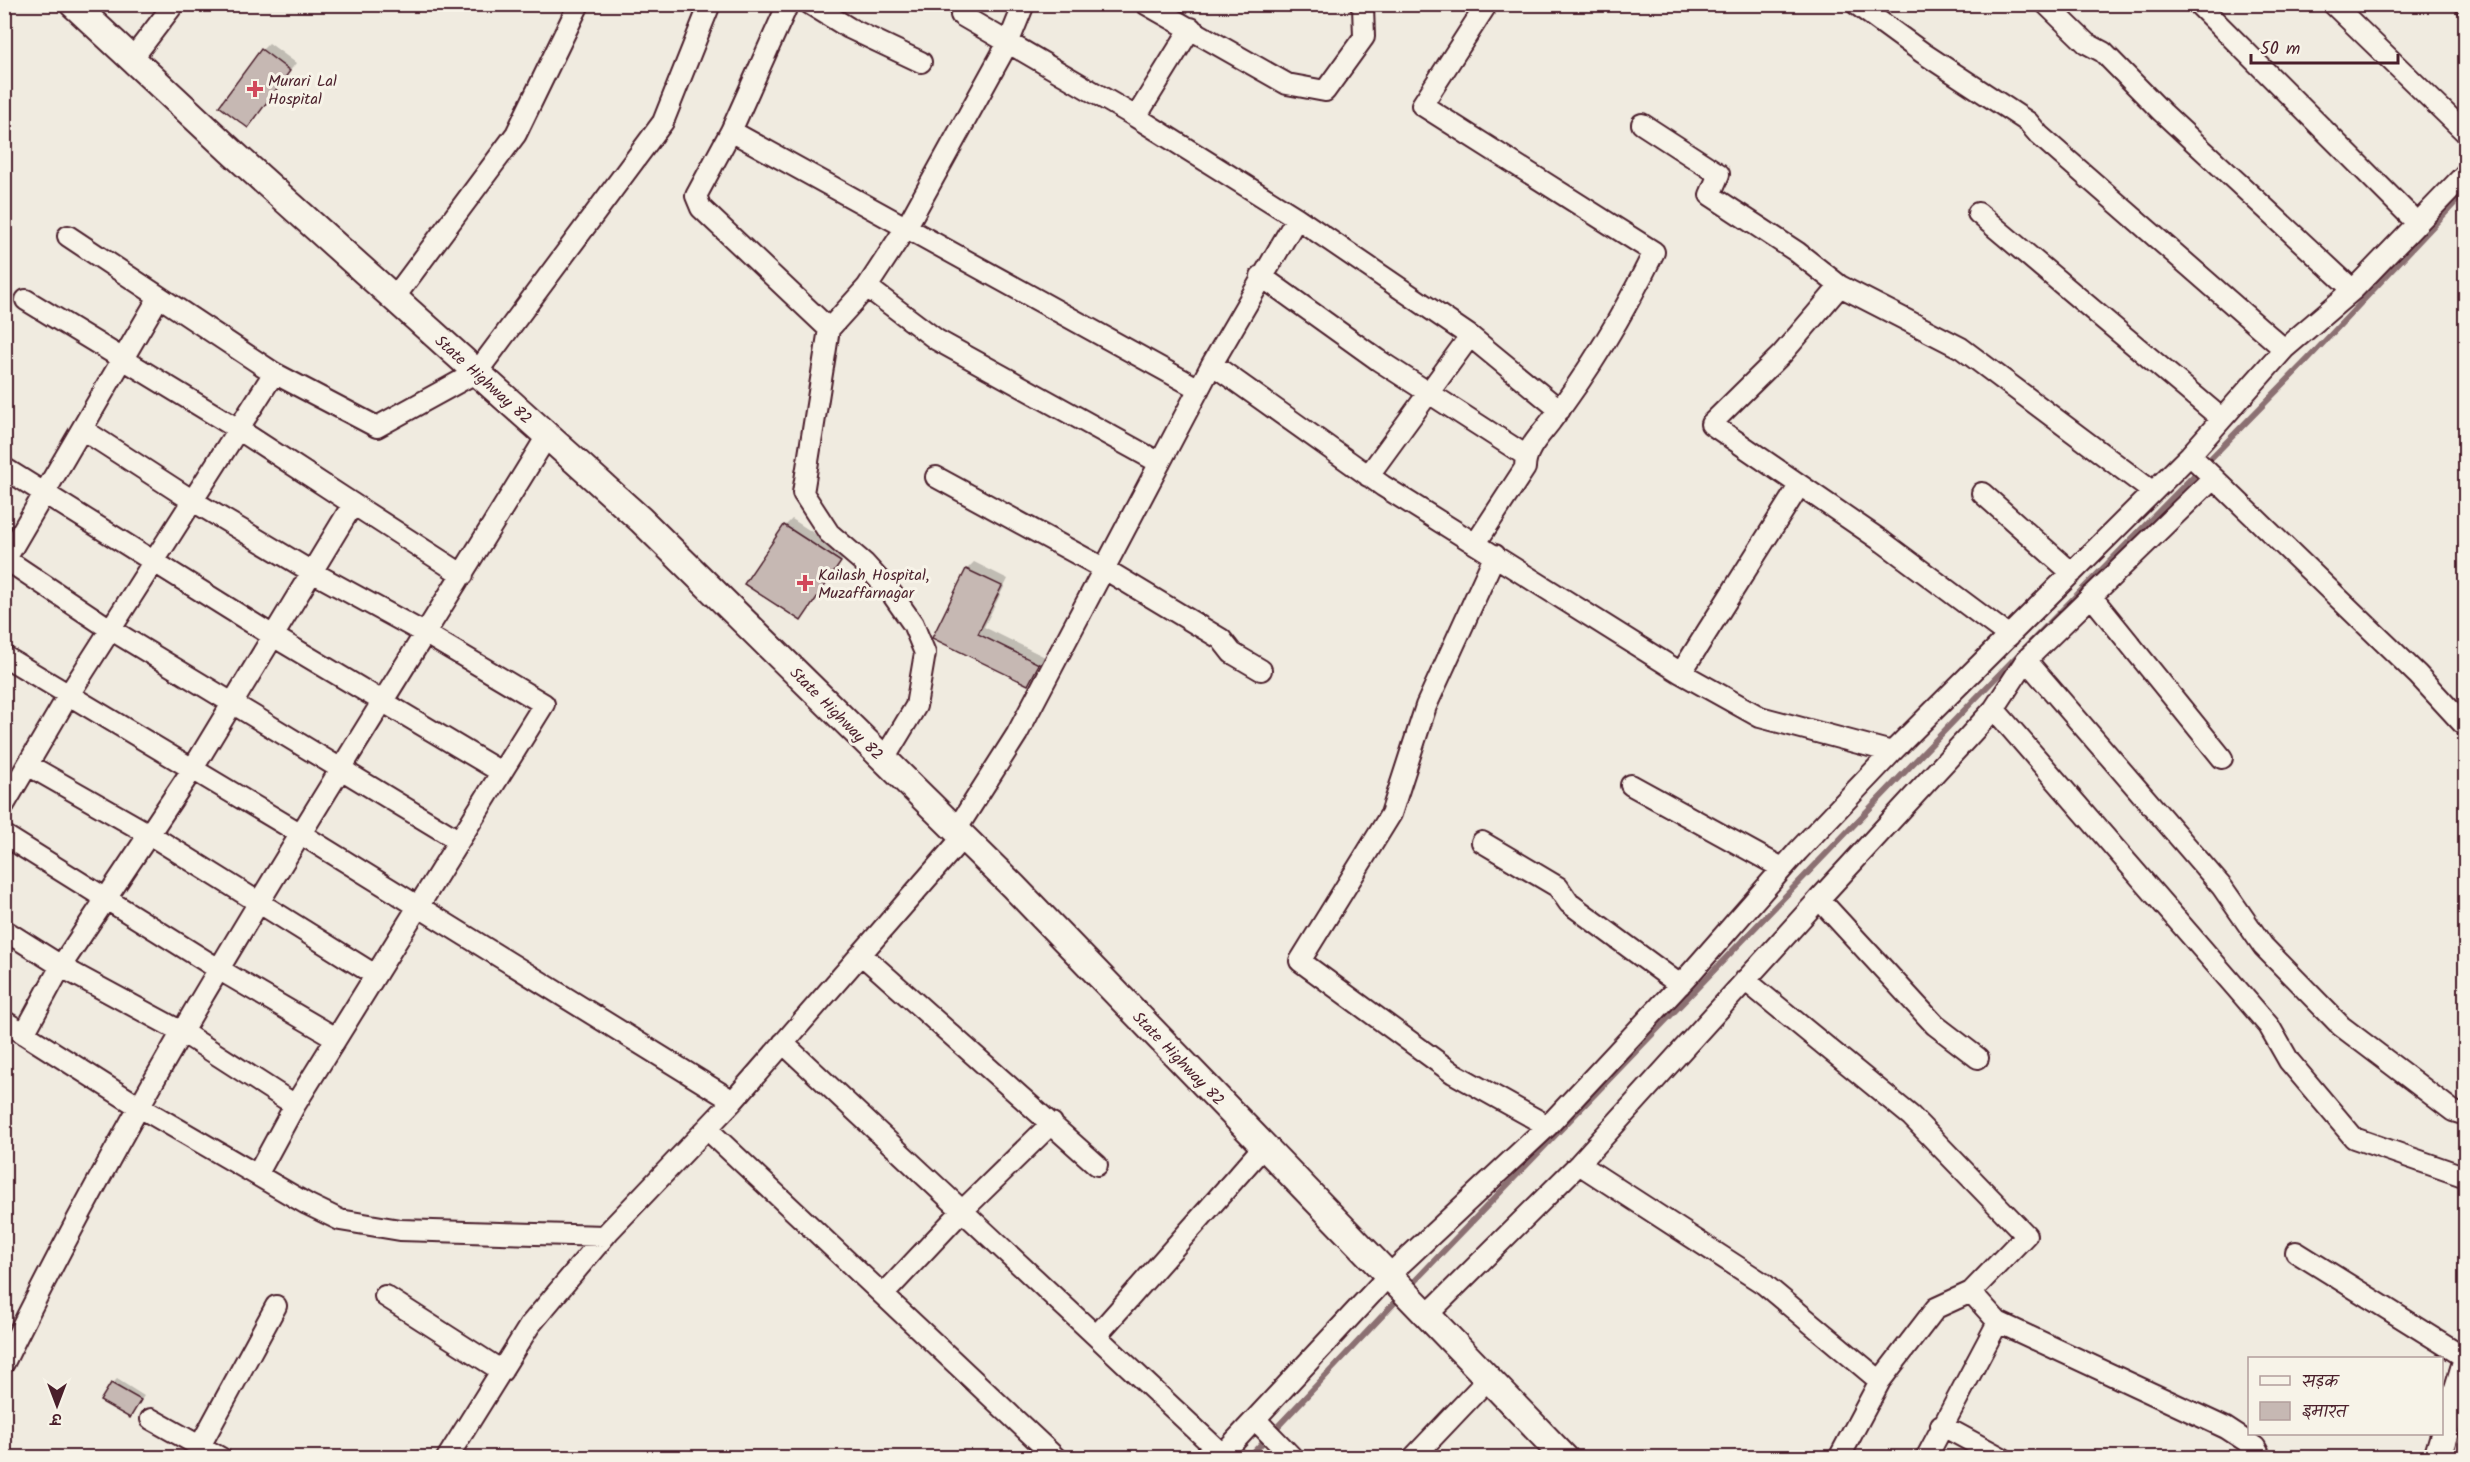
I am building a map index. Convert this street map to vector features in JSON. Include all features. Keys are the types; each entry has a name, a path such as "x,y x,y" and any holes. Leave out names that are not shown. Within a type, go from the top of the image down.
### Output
{"main road":[{"name":"State Highway 82","path":"74,4 132,60 641,520 959,833 1488,1379 1555,1454"},
{"path":"2437,1458 2466,1360"}],"street":[{"path":"132,60 174,4"},
{"path":"394,298 516,134 579,4"},
{"path":"68,236 274,373 377,427 477,372 663,122 710,4"},
{"path":"788,4 730,131 696,196 701,208 829,329"},
{"path":"810,4 849,28 921,62"},
{"path":"884,759 916,706 925,653 913,624 891,594 864,563 829,533 803,494 829,329 867,287 907,226 1009,41 1024,4"},
{"path":"1146,4 1287,84 1325,91 1364,37 1363,6 1360,4"},
{"path":"1476,543 1525,468 1525,456 1560,410 1625,310 1654,252 1422,105 1487,4"},
{"path":"1856,4 1923,53 2028,122 2038,135 2284,349"},
{"path":"2046,4 2086,43 2103,52 2162,112 2353,290"},
{"path":"2198,4 2417,223"},
{"path":"2333,4 2466,134"},
{"path":"961,15 1136,117 1297,218 1470,336 1560,410"},
{"path":"1136,117 1191,28"},
{"path":"1642,124 1719,174 1710,195 1797,252 1840,286 1961,348 2153,492"},
{"path":"730,131 1199,388"},
{"path":"1406,1294 1579,1164 1995,709 2026,660 2091,596 2202,467 2222,419 2284,349 2353,290 2466,173"},
{"path":"1978,213 2222,419"},
{"path":"447,1458 530,1325 605,1236 733,1101 783,1044 861,954 959,833 1017,734 1212,364 1297,218"},
{"path":"1262,276 1429,393 1525,456"},
{"path":"1840,286 1782,354 1711,424 1883,542 2009,636"},
{"path":"867,287 937,340 1160,463"},
{"path":"159,297 5,560 110,629 458,840"},
{"path":"26,300 238,429 463,575"},
{"path":"1368,476 1470,336"},
{"path":"1212,364 1368,476 1681,673 1760,717 1892,752"},
{"path":"4,805 68,696 274,373"},
{"path":"82,429 193,501 312,572 426,634 544,704 295,1105 257,1175"},
{"path":"4,1363 44,1282 138,1106 301,834 548,436"},
{"path":"783,1044 1221,1456 1265,1429 1406,1294 1548,1126 1680,985 1782,868 1892,752 2153,492 2202,467"},
{"path":"2202,467 2418,675 2466,727"},
{"path":"4,468 273,636 501,772"},
{"path":"936,477 1103,568 1221,639 1232,653 1261,670"},
{"path":"1681,673 1799,486"},
{"path":"1982,494 2072,573"},
{"path":"24,1034 61,966 192,770 353,504"},
{"path":"1496,555 1426,706 1390,814 1300,961 1453,1073 1548,1126"},
{"path":"2091,596 2222,758"},
{"path":"4,656 301,834 733,1101"},
{"path":"2026,660 2222,886 2263,946 2341,1026 2453,1111 2466,1116"},
{"path":"1995,709 2269,1026 2289,1061 2355,1138 2466,1177"},
{"path":"28,765 149,834 375,975"},
{"path":"1631,785 1782,868"},
{"path":"4,835 220,970 336,1038"},
{"path":"1482,842 1558,886 1569,903 1680,985"},
{"path":"1819,899 1935,1025 1978,1058"},
{"path":"4,930 61,966 182,1032 295,1105"},
{"path":"861,954 1097,1165"},
{"path":"1745,980 1911,1116 2026,1235 1971,1292 1936,1308 1880,1381 1839,1458"},
{"path":"4,1021 138,1106 340,1220 400,1230 605,1236"},
{"path":"883,1295 962,1211 1052,1123"},
{"path":"707,1129 1056,1458"},
{"path":"1096,1336 1264,1146"},
{"path":"1579,1164 1764,1284 1880,1381"},
{"path":"2296,1252 2466,1360"},
{"path":"1971,1292 1998,1322 2226,1428 2255,1447 2261,1458"},
{"path":"385,1296 502,1371"},
{"path":"200,1446 276,1306"},
{"path":"1926,1458 1941,1425 1998,1322"},
{"path":"1413,1458 1488,1379"},
{"path":"151,1419 221,1458"},
{"path":"1941,1425 2002,1458"},
{"path":"1265,1429 1293,1458"}],"building":[{"path":"261,49 290,71 248,128 219,106"},
{"path":"784,525 841,562 801,621 744,584"},
{"path":"966,569 1002,586 978,634 1039,664 1028,685 932,638"},
{"path":"111,1383 141,1400 130,1418 100,1401"}],"waterway":[{"path":"1409,1287 1977,697 2308,359 2466,191"},
{"path":"1248,1458 1400,1297"}],"place":[{"name":"Murari Lal Hospital","path":"255,89"},
{"name":"Kailash Hospital, Muzaffarnagar","path":"805,583"}]}
